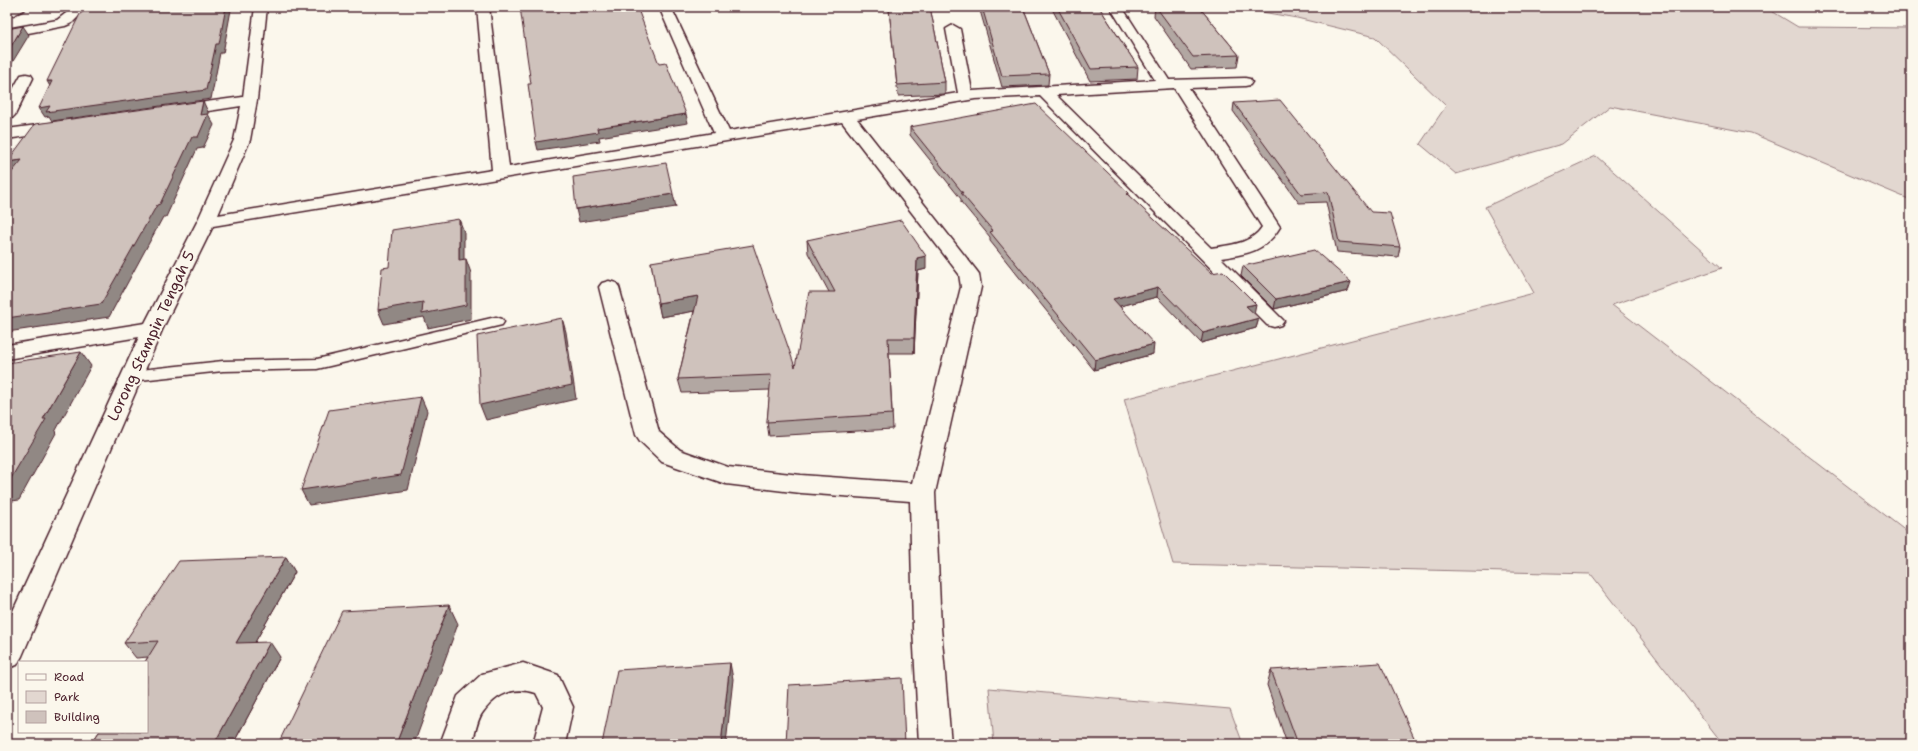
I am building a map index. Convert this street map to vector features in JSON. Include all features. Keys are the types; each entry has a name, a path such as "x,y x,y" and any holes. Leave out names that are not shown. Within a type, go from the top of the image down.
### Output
{"street":[{"path":"7,14 20,7"},
{"path":"7,33 60,23 67,20 82,7"},
{"name":"Lorong Stampin Tengah 5","path":"10,642 153,328 206,222 242,140 250,100 261,7"},
{"path":"483,7 501,172"},
{"path":"665,7 724,137"},
{"path":"1116,7 1172,84 1271,227 1267,235 1256,244 1208,254"},
{"path":"953,29 966,96"},
{"path":"7,115 26,78"},
{"path":"206,222 966,96 1172,84 1245,82"},
{"path":"1045,92 1274,321"},
{"path":"164,112 250,100"},
{"path":"846,116 969,274 971,287 922,493 927,628 935,744"},
{"path":"7,134 77,124"},
{"path":"609,287 648,435 671,456 726,475 801,484 922,493"},
{"path":"7,352 153,328"},
{"path":"456,744 469,705 493,683 523,676 547,684 558,707 549,744"}],"lane":[{"path":"131,376 224,366 317,364 496,322"}],"green space":[{"path":"1232,7 1765,7 1798,27 1911,28 1911,200 1751,133 1610,106 1562,144 1456,174 1420,144 1446,106 1375,37 1297,18"},
{"path":"1596,156 1722,268 1612,305 1911,535 1911,744 1723,744 1591,574 1173,564 1124,399 1534,293 1485,207"},
{"path":"989,688 1230,709 1243,744 994,744"}],"building":[{"path":"89,7 226,7 219,44 216,44 206,90 46,112 50,106 39,108 52,81 47,81 80,14"},
{"path":"520,7 637,7 659,64 666,63 686,114 597,128 598,132 536,142 528,84 531,84"},
{"path":"905,7 930,7 945,82 897,85 889,9"},
{"path":"982,7 1023,7 1049,74 1002,76"},
{"path":"1057,7 1099,7 1138,67 1091,69"},
{"path":"1156,7 1199,7 1239,55 1193,57"},
{"path":"23,26 7,53 7,29"},
{"path":"1280,100 1371,212 1390,213 1400,247 1339,242 1328,192 1301,194 1234,103"},
{"path":"203,101 200,115 208,114 198,137 192,137 160,204 157,205 101,304 7,318 7,178 22,160 7,162 35,124"},
{"path":"1036,104 1129,193 1127,194 1212,273 1223,271 1256,304 1246,306 1259,318 1203,333 1158,287 1113,299 1154,344 1095,360 990,232 993,231 961,193 963,193 910,127"},
{"path":"666,163 673,194 576,209 573,177"},
{"path":"459,219 459,260 466,259 466,305 422,314 423,302 378,310 382,268 389,267 392,230"},
{"path":"901,220 926,256 917,258 914,338 888,338 892,414 767,422 771,375 678,379 698,296 658,303 651,262 753,245 795,367 809,292 835,292 807,240"},
{"path":"1314,250 1351,282 1276,299 1243,266"},
{"path":"562,318 572,385 480,405 477,336"},
{"path":"81,352 43,419 46,419 7,485 7,363"},
{"path":"421,397 401,475 301,490 329,410"},
{"path":"286,557 236,643 270,642 214,744 91,744 98,733 148,733 148,661 146,661 158,641 124,643 179,561"},
{"path":"449,605 396,744 278,744 342,611"},
{"path":"730,663 721,744 602,744 617,670"},
{"path":"1380,663 1417,744 1298,744 1271,670"},
{"path":"902,678 905,744 786,744 789,685"}]}
